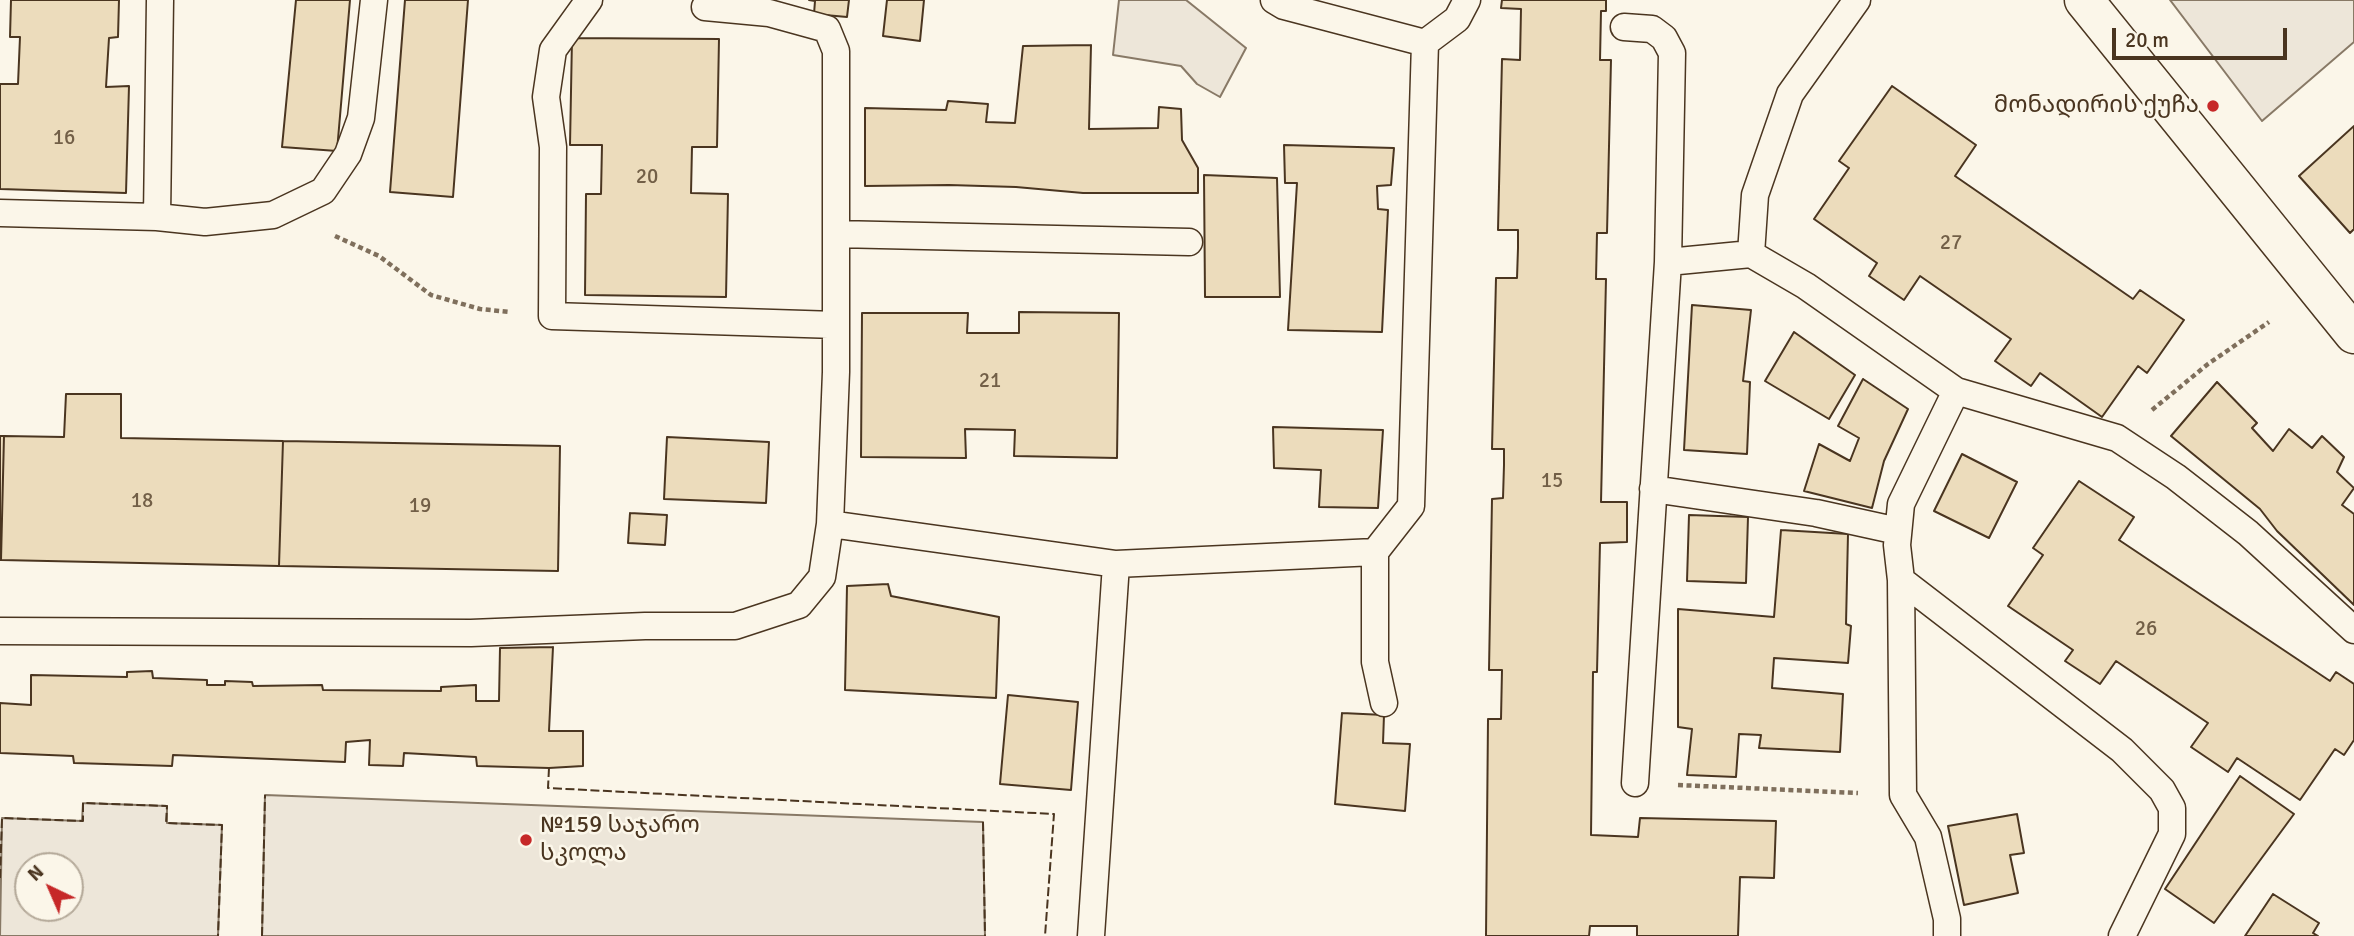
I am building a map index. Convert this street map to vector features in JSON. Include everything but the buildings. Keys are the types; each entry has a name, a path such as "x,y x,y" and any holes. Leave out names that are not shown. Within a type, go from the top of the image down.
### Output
{"main road":[{"path":"2084,0 2354,334"}],"lane":[{"path":"157,217 160,0"},
{"path":"0,213 157,217 205,222 274,215 323,191 348,154 361,118 374,0"},
{"path":"589,0 553,50 546,97 552,147 552,316 836,325"},
{"path":"1274,0 1284,6 1425,43"},
{"path":"1425,43 1457,19 1467,0"},
{"path":"1751,254 1755,195 1790,94 1857,0"},
{"path":"0,631 471,633 645,625 735,626 799,605 822,576 830,524 836,325 836,51 827,29 769,13 705,8"},
{"path":"1625,27 1652,29 1664,38 1672,53 1668,262 1635,783"},
{"path":"1384,703 1375,662 1375,552 1411,506 1425,43"},
{"path":"836,234 1189,242"},
{"path":"1668,262 1751,254 1807,286 1956,391 2117,438 2176,477 2248,533 2354,630"},
{"path":"1947,936 1947,919 1928,837 1903,795 1901,580 1897,545 1901,503 1956,391"},
{"path":"1653,489 1816,513 1898,531"},
{"path":"830,524 1116,564 1375,552"},
{"path":"1091,936 1116,564"},
{"path":"1901,580 2122,750 2162,790 2172,808 2172,834 2122,936"}],"path":[{"path":"274,215 309,224 379,256 431,295 481,309 552,316"},
{"path":"2117,438 2208,364 2269,322"},
{"path":"1635,783 1903,795"}],"shaded area":[{"path":"1119,0 1186,0 1246,48 1220,97 1197,84 1181,66 1113,55"},
{"path":"2170,0 2354,0 2354,42 2262,121"},
{"path":"265,795 983,822 985,936 262,936"},
{"path":"83,803 167,806 167,823 222,825 218,936 0,936 2,818 82,821"}],"fence":[{"path":"549,768 548,788 1054,814 1045,936"},
{"path":"262,936 265,795"},
{"path":"0,878 2,818 83,821 83,803 167,806 166,823 222,825 218,936"},
{"path":"983,822 985,936"}],"place":[{"name":"მონადირის ქუჩა","path":"2213,106"},
{"name":"№159 საჯარო სკოლა","path":"526,840"}]}
